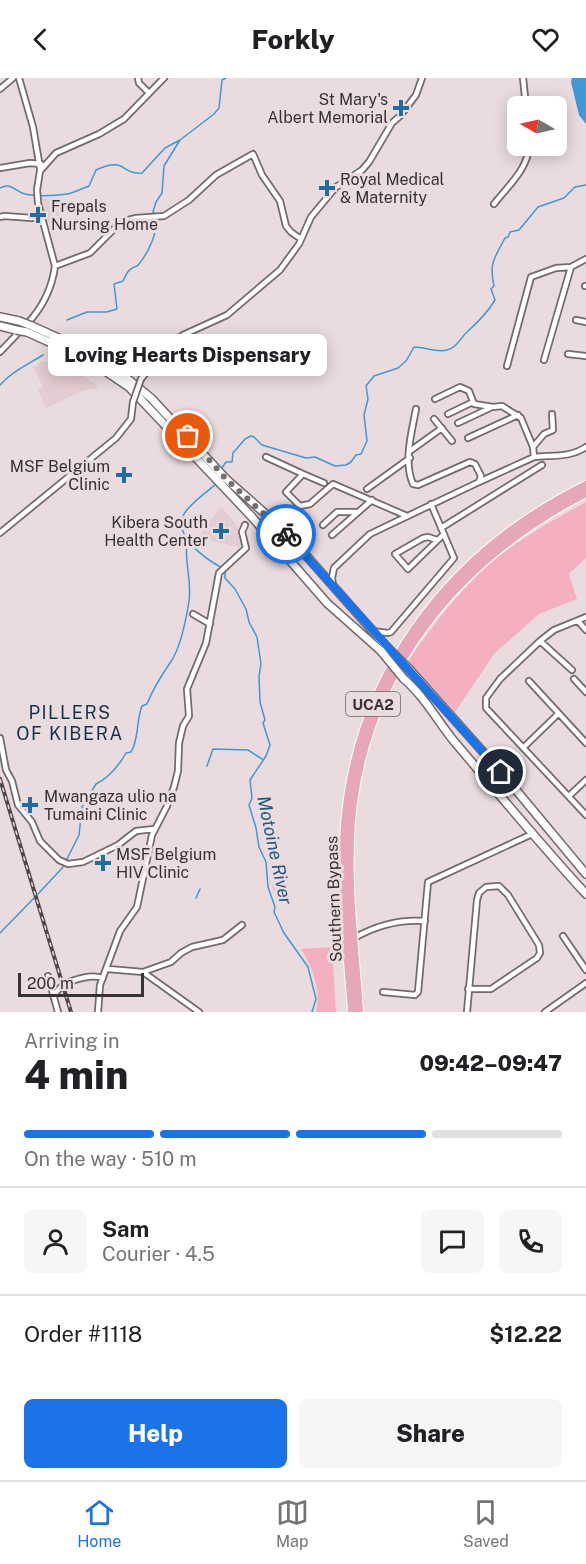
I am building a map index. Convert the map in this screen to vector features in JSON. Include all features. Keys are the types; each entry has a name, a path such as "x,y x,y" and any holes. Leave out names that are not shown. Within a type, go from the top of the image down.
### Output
{"highway":[{"name":"Southern Bypass","path":"352,1012 343,877 344,840 348,797 356,755 368,715 388,671 445,590 502,536 586,485"},
{"name":"Southern Bypass","path":"359,1012 350,865 353,802 375,717 396,672 422,630 466,577 506,542 586,493"}],"main road":[{"path":"0,317 19,321 30,329 91,353 118,371 151,398 303,574"},
{"path":"0,326 16,330 30,329"},
{"path":"223,482 250,500 303,552 374,631 404,679 412,685 512,812 586,894"},
{"path":"303,552 280,532 274,533 273,537 327,603 411,671 586,874"},
{"path":"469,759 487,777 496,776 496,771 480,750"},
{"path":"512,812 507,796 513,793 530,808"}],"street":[{"path":"0,89 13,78"},
{"path":"0,352 40,310 56,266 38,203 37,190 41,164 19,78"},
{"path":"138,78 139,83 148,92"},
{"path":"40,171 56,154 99,134 124,119 164,78"},
{"path":"0,533 116,438 131,419 133,402 141,379 166,348 183,335 226,315 271,278 293,254 310,217 336,187 362,170 369,162 392,123 416,95 422,78"},
{"path":"523,78 525,96"},
{"path":"56,266 90,253 124,221 164,216 216,176 253,154 262,175 280,201 286,226 301,238"},
{"path":"494,204 524,166 528,156"},
{"path":"0,168 41,164"},
{"path":"0,217 41,216"},
{"path":"507,366 531,277 556,268 571,267 586,259"},
{"path":"544,360 571,267"},
{"path":"576,320 586,322"},
{"path":"568,354 586,356"},
{"path":"435,399 460,387 469,391 473,402 480,406 502,406 518,415 533,447 534,457"},
{"path":"448,414 473,402"},
{"path":"458,423 492,407"},
{"path":"416,409 410,451 411,480 415,485 470,462 481,473 479,482"},
{"path":"533,447 544,434 553,430 552,414"},
{"path":"468,438 518,415"},
{"path":"434,419 452,441"},
{"path":"410,451 442,428"},
{"path":"334,587 332,578 334,568 370,534 534,457 569,456 586,447"},
{"path":"266,457 324,483"},
{"path":"367,489 410,458"},
{"path":"441,528 542,465"},
{"path":"303,474 286,492 300,506 310,504 333,484 407,516"},
{"path":"332,535 372,500"},
{"path":"374,631 391,632 454,558 431,504"},
{"path":"323,525 337,512 358,512"},
{"path":"98,1012 98,994 103,978 120,931 136,907 154,829 174,788 178,771 179,742 183,726 189,716 187,689 206,643 219,573 246,548 242,532 245,525"},
{"path":"437,540 423,538 395,554 408,569 444,534"},
{"path":"193,614 210,624"},
{"path":"586,617 554,630 540,641 500,680 486,698 486,708 586,815"},
{"path":"578,621 586,630"},
{"path":"540,641 572,670"},
{"path":"574,679 586,692"},
{"path":"529,681 586,743"},
{"path":"524,747 558,714"},
{"path":"0,738 6,770 12,781 18,805 32,822 40,841 59,860 76,864 118,845 136,831 154,829"},
{"path":"569,796 586,780"},
{"path":"382,992 417,994 428,882 532,834"},
{"path":"466,1012 468,989 477,900 479,893 493,885 503,889 541,950 537,958 491,989 468,989"},
{"path":"354,938 387,924 410,920 425,921"},
{"path":"108,969 143,972 171,962 192,947 223,940 242,925"},
{"path":"563,936 586,970"},
{"path":"143,972 199,1012"},
{"path":"48,976 57,1012"},
{"path":"54,998 55,993 63,985 78,979 99,976 103,978"},
{"path":"545,1012 586,983"}],"shaded area":[{"path":"42,198 57,200 61,205 62,213 57,224 47,222 46,212 40,204 43,204"},
{"path":"44,361 72,368 98,388 82,391 46,408 38,390 43,387 33,367"},
{"path":"586,502 586,558 569,574 577,599 539,614 494,654 455,712 408,661 444,613 496,558 546,524"},
{"name":"Kibera South Health Center","path":"221,506 238,527 243,546 237,547 205,539 200,535"},
{"path":"280,883 286,900 278,903 272,885"},
{"path":"332,947 336,1012 316,1012 317,987 301,949"}],"water":[{"path":"572,78 586,78 586,124 579,115"}],"waterway":[{"path":"155,215 153,212 156,202 162,193 164,166 180,140 219,108 222,80 226,78"},
{"path":"0,188 9,186 32,195 69,194 89,186 96,170 106,166 118,165 135,173 142,173 165,148 180,140"},
{"name":"Motoine River","path":"221,469 226,462 232,462 233,453 245,439 251,436 262,445 306,458 315,457 335,466 351,462 356,455 361,454 367,441 364,415 368,399 366,386 374,376 398,368 406,361 414,347 443,351 456,345 483,317 495,300 491,289 494,286 492,266 505,238 510,232 519,230 538,207 564,198 575,187 586,185"},
{"path":"67,320 87,312 107,312 117,309 114,284 123,281 128,271 142,260 154,237 157,219"},
{"path":"0,385 15,372 43,355"},
{"name":"Motoine River","path":"216,481 215,485 186,510 182,522 183,530 192,546 222,568"},
{"path":"66,861 79,835 82,807 96,784 112,772 126,753 131,752 142,706 147,704 177,650 185,625 189,601 187,541"},
{"name":"Motoine River","path":"225,571 225,578 235,589 246,609 249,622 257,637 261,664 260,702 265,720 263,723 270,745 266,756 250,780 252,798 249,805 259,847 266,862 268,887 275,907 274,912 284,933 308,967 316,999 312,1012"},
{"path":"207,766 213,749 248,750 262,759"},
{"path":"130,838 142,832"},
{"path":"71,866 85,864 95,859"},
{"path":"38,894 64,866"},
{"path":"196,898 200,889"},
{"path":"0,933 34,898"}],"railway":[{"path":"0,779 71,1012"}],"way so far":[{"path":"188,436 226,479 286,534"}],"place":[{"name":"St Mary's Albert Memorial","path":"401,108"},
{"name":"Royal Medical & Maternity","path":"327,188"},
{"name":"Frepals Nursing Home","path":"38,215"},
{"name":"Loving Hearts Dispensary","path":"188,436"},
{"name":"MSF Belgium Clinic","path":"124,475"},
{"name":"Kibera South Health Center","path":"221,531"},
{"name":"Mwangaza ulio na Tumaini Clinic","path":"30,805"},
{"name":"MSF Belgium HIV Clinic","path":"103,863"}],"district":[{"name":"PILLERS OF KIBERA","path":"70,722"}],"route":[{"path":"286,534 501,772"}]}
